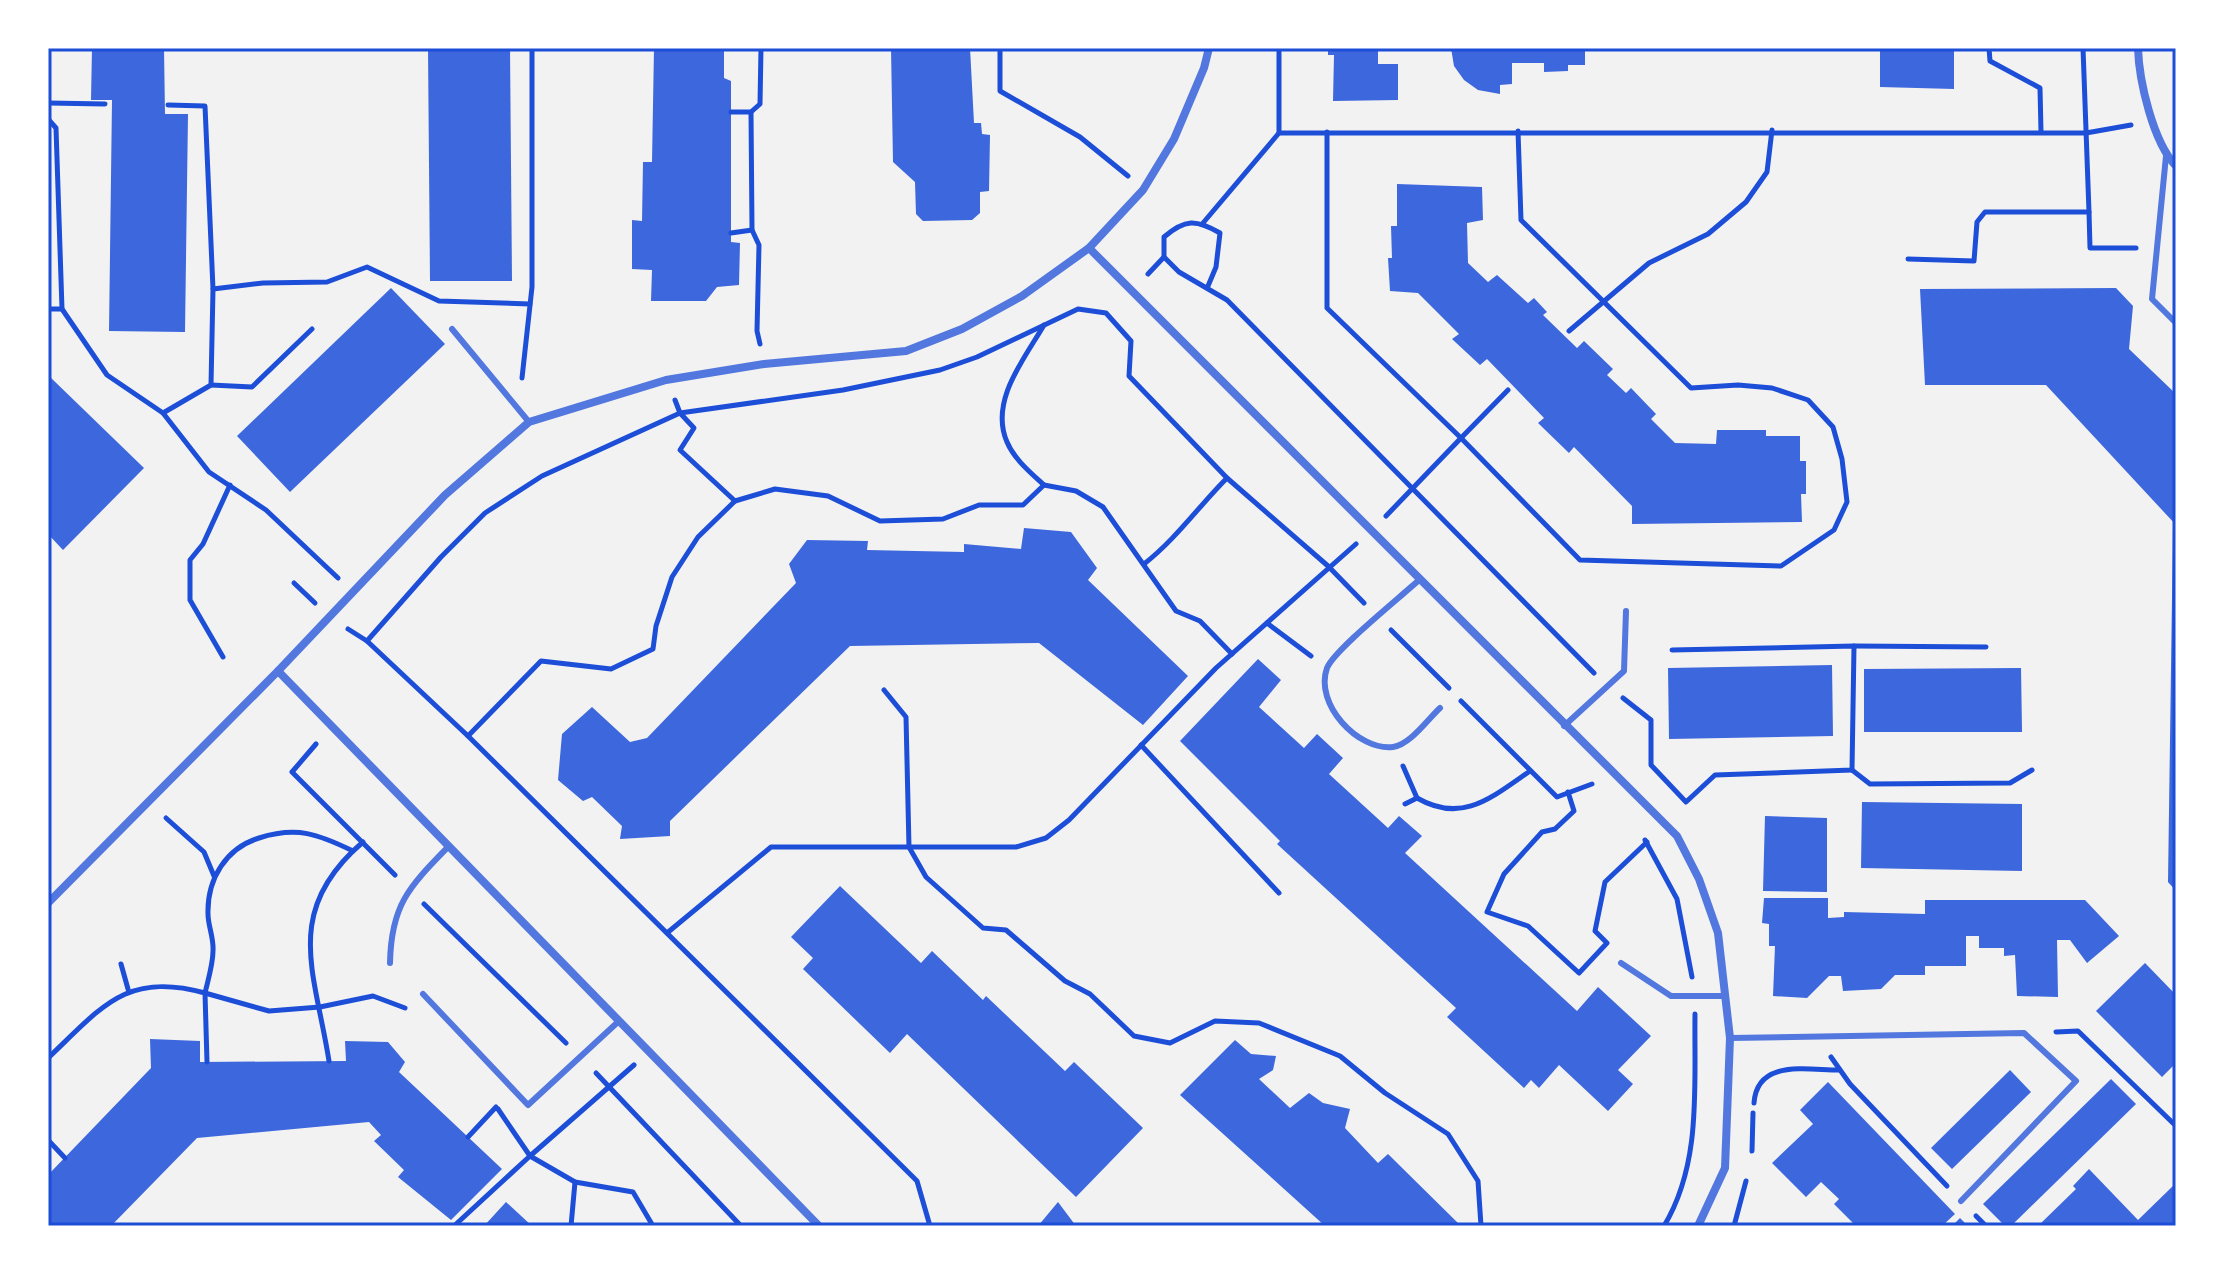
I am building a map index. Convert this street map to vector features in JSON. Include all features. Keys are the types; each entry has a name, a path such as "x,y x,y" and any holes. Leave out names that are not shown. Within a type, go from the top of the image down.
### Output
{"street":[{"path":"48,903 278,671 445,495 529,422 666,380 764,364 906,351 962,329 1022,296 1089,248 1143,190 1174,139 1204,68 1209,48"},
{"path":"2138,48 2139,83 2166,156 2176,166"},
{"path":"1089,248 1677,836 1699,879 1718,933 1730,1038 1725,1168 1698,1226"},
{"path":"278,671 819,1226"}],"lane":[{"path":"2166,156 2152,299 2176,323"},
{"path":"452,329 529,422"},
{"path":"1420,579 1328,667 1326,678 1331,707 1340,721 1362,738 1394,747 1405,743 1440,708"},
{"path":"1564,726 1624,671 1626,611"},
{"path":"390,963 392,922 408,888 449,846"},
{"path":"1621,963 1671,996 1723,996"},
{"path":"423,994 528,1105 619,1021"},
{"path":"1730,1038 2024,1033 2076,1081 1961,1201"}],"path":[{"path":"529,422 521,386 530,304 532,48"},
{"path":"731,112 751,112 760,104 761,48"},
{"path":"1000,48 1000,91 1107,156 1143,190"},
{"path":"1203,223 1279,133 1279,48"},
{"path":"1989,48 1990,61 2040,88 2041,132"},
{"path":"2083,48 2090,248 2157,249"},
{"path":"48,103 105,104"},
{"path":"168,105 205,106 213,289 211,385"},
{"path":"751,112 752,230 759,245 757,331 764,364"},
{"path":"48,119 56,128 62,309 107,375 163,413 209,472 266,510 353,593"},
{"path":"1279,133 1772,130 2086,133 2155,121"},
{"path":"1569,331 1649,263 1708,234 1746,202 1767,172 1772,130"},
{"path":"1518,131 1521,220 1601,301"},
{"path":"1327,132 1327,308 1461,438 1508,390"},
{"path":"1908,259 1974,261 1977,222 1985,212 2089,212"},
{"path":"1208,286 1216,267 1220,233 1203,223 1180,223 1164,237 1164,257 1179,272 1208,286 1227,300 1607,686 1651,720 1651,765 1686,802 1715,775 1852,770 1870,784 2010,783 2032,770"},
{"path":"731,233 752,230"},
{"path":"213,289 263,283 327,282 367,267 439,301 530,304"},
{"path":"48,309 62,309"},
{"path":"930,1226 917,1181 468,736 367,641 441,557 485,513 542,476 680,413 843,390 940,370 977,357 1044,324 1006,391 1006,441 1044,485 1076,491 1103,507 1176,611 1200,621 1232,654"},
{"path":"163,413 211,385 252,387 312,329"},
{"path":"666,380 680,413 694,428 680,450 735,501"},
{"path":"1144,564 1170,544 1195,509 1227,478"},
{"path":"223,657 190,600 190,560 203,544 230,485"},
{"path":"468,736 541,661 611,669 653,649 656,626 672,577 698,537 735,501 775,489 828,496 880,521 943,519 979,505 1023,505 1044,485"},
{"path":"1267,623 1328,667"},
{"path":"1852,770 1854,646"},
{"path":"1672,650 1986,647"},
{"path":"884,690 906,717 909,847 926,877 938,888 983,928 1006,930 1065,981 1090,994 1134,1036 1170,1043 1215,1021 1259,1023 1340,1056 1385,1093 1448,1134 1478,1181 1481,1226"},
{"path":"330,727 292,772 580,1057 741,1226"},
{"path":"1141,745 1279,893"},
{"path":"1394,747 1417,798 1436,809 1458,811 1501,791 1530,771"},
{"path":"1568,792 1574,811 1555,829 1542,832 1504,874 1487,912 1528,926 1579,973 1607,943 1595,931 1605,882 1647,842"},
{"path":"1405,804 1417,798"},
{"path":"147,801 204,852 215,877"},
{"path":"207,1062 205,993 214,950 208,912 221,864 240,844 283,830 320,835 353,851"},
{"path":"329,1061 320,1007 311,980 312,928 317,897 328,878 363,842"},
{"path":"121,964 128,989"},
{"path":"48,1058 128,989 172,984 269,1011 320,1007 373,996 407,1009"},
{"path":"2024,1033 2078,1031 2176,1126"},
{"path":"1817,1036 1840,1070 1986,1226"},
{"path":"454,1226 650,1052"},
{"path":"1750,1158 1756,1085 1762,1078 1780,1071 1840,1070"},
{"path":"488,1098 530,1156 575,1182 633,1192 653,1226"},
{"path":"468,1137 496,1107"},
{"path":"48,1140 65,1158"},
{"path":"1734,1226 1748,1171"},
{"path":"571,1226 575,1182"}],"building":[{"path":"92,48 164,48 165,114 188,114 185,332 109,331 112,100 91,100"},
{"path":"428,48 510,48 512,281 430,281"},
{"path":"654,48 724,48 724,78 731,81 731,242 740,243 739,285 717,287 706,301 651,301 652,270 632,269 632,220 642,221 643,162 652,162"},
{"path":"891,48 970,48 974,123 981,123 982,134 990,135 989,191 980,192 980,213 972,220 923,221 916,214 915,182 893,162"},
{"path":"1328,48 1378,48 1378,64 1398,64 1398,100 1333,101 1334,55 1328,55"},
{"path":"1451,48 1585,48 1585,65 1568,65 1568,71 1544,72 1544,63 1512,63 1512,84 1500,85 1500,94 1478,90 1464,80 1454,66"},
{"path":"1880,48 1954,48 1954,89 1880,87"},
{"path":"1397,184 1482,187 1483,220 1467,223 1468,263 1488,282 1497,275 1528,303 1534,298 1547,312 1543,315 1577,348 1584,341 1613,369 1607,375 1626,393 1631,388 1656,414 1651,419 1675,443 1716,444 1717,430 1766,430 1766,436 1800,436 1800,461 1806,461 1806,494 1801,494 1802,522 1632,524 1632,506 1574,447 1569,453 1538,423 1544,418 1487,359 1480,365 1452,339 1459,334 1418,293 1390,291 1388,258 1392,258 1391,226 1397,226"},
{"path":"391,288 445,344 290,492 237,436"},
{"path":"2116,288 2133,306 2129,349 2176,394 2176,525 2046,385 1925,385 1920,289"},
{"path":"48,375 144,468 63,550 48,534"},
{"path":"2173,527 2176,527 2176,891 2168,882"},
{"path":"1024,528 1071,532 1097,568 1088,580 1188,676 1143,725 1039,643 850,646 670,821 670,836 620,839 622,826 592,797 583,801 558,780 562,734 592,707 630,742 647,738 796,583 789,564 807,540 868,541 867,550 964,552 964,544 1021,549"},
{"path":"1258,659 1281,680 1259,707 1304,748 1317,734 1343,758 1329,774 1388,828 1399,816 1422,836 1405,853 1577,1011 1598,987 1651,1036 1618,1070 1633,1084 1608,1111 1559,1065 1539,1088 1531,1080 1524,1088 1447,1017 1456,1008 1277,844 1280,841 1180,741"},
{"path":"1832,665 1833,736 1669,739 1668,668"},
{"path":"2021,668 2022,732 1864,732 1864,669"},
{"path":"1862,802 2022,804 2022,871 1861,868"},
{"path":"1765,816 1827,818 1827,892 1763,891"},
{"path":"840,886 921,963 932,951 983,1000 986,996 1065,1071 1074,1062 1143,1128 1076,1197 907,1034 890,1053 803,969 813,958 791,937"},
{"path":"1764,898 1828,898 1828,918 1844,917 1844,912 1925,914 1925,900 2085,900 2119,936 2087,963 2070,940 2057,940 2058,997 2017,996 2015,955 2004,956 2004,948 1979,948 1979,936 1966,936 1966,966 1925,966 1925,975 1895,975 1881,989 1843,991 1841,976 1829,976 1807,998 1773,996 1775,946 1769,946 1769,924 1762,923"},
{"path":"2145,963 2176,995 2176,1063 2162,1077 2096,1011"},
{"path":"150,1039 200,1041 200,1062 346,1061 345,1041 388,1042 405,1062 399,1072 502,1169 451,1220 398,1177 404,1170 374,1141 381,1135 369,1122 197,1138 111,1226 48,1226 48,1175 151,1068"},
{"path":"1235,1040 1251,1054 1276,1056 1273,1070 1259,1079 1290,1108 1309,1093 1323,1103 1350,1109 1345,1128 1378,1163 1388,1154 1461,1226 1325,1226 1180,1095"},
{"path":"2010,1070 2031,1092 1952,1169 1931,1148"},
{"path":"2111,1079 2136,1104 2011,1226 2005,1226 1983,1204"},
{"path":"1828,1082 1955,1214 1942,1226 1856,1226 1834,1204 1839,1199 1821,1182 1806,1197 1772,1163 1813,1124 1800,1110"},
{"path":"2089,1169 2138,1220 2176,1183 2176,1226 2038,1226 2076,1189 2073,1186"},
{"path":"506,1202 532,1226 484,1226"},
{"path":"1058,1202 1076,1226 1038,1226"},
{"path":"1960,1218 1968,1226 1952,1226"}]}
